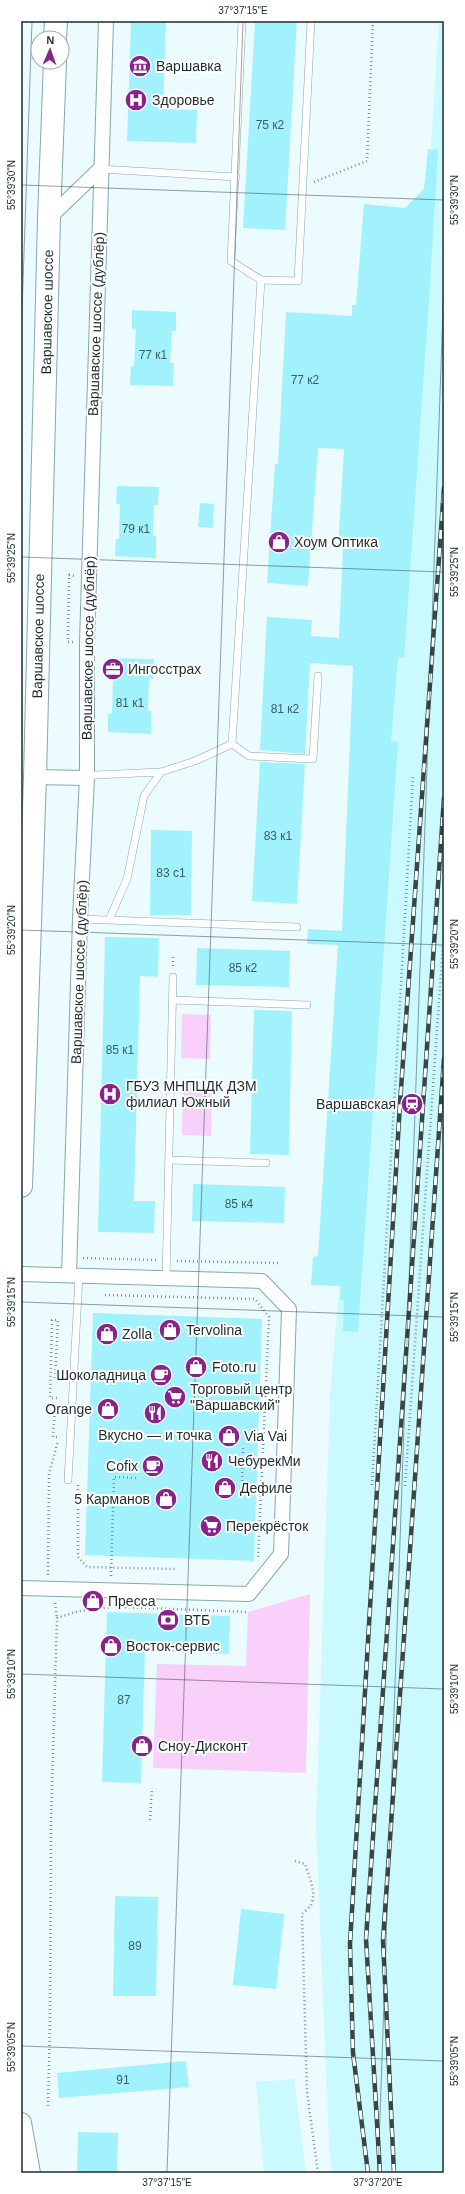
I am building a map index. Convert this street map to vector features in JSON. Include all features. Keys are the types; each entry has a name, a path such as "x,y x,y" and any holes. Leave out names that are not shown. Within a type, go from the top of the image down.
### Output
{"main road":[{"name":"Варшавское шоссе","path":"21,1186 35,776 49,218 55,70"}],"street":[{"name":"Варшавское шоссе (дублёр)","path":"74,1276 80,919 87,778 87,643 100,169 106,21"},
{"path":"49,218 100,169"},
{"path":"35,776 87,778"},
{"path":"21,1274 262,1281 289,1309 281,1554 249,1594 21,1588"},
{"path":"21,2123 30,2173"}],"lane":[{"path":"242,21 231,261 261,280 298,280 311,21"},
{"path":"100,169 236,177"},
{"path":"232,744 261,280"},
{"path":"232,744 249,756 313,759 318,676"},
{"path":"87,778 95,775 161,772 195,761 232,744"},
{"path":"109,920 127,879 144,796 161,772"},
{"path":"80,919 297,927"},
{"path":"166,1279 173,977"},
{"path":"172,1000 307,1005"},
{"path":"169,1160 266,1163"},
{"path":"68,1480 74,1276"}],"path":[{"path":"303,186 367,161 373,21"},
{"path":"68,642 69,575"},
{"path":"372,1485 413,777"},
{"path":"406,1486 444,930"},
{"path":"105,1295 255,1299 269,1317 258,1560"},
{"path":"55,1378 58,1320 52,1320 50,1398 60,1398 60,1406"},
{"path":"55,1408 53,1437 70,1437"},
{"path":"47,1572 49,1474 59,1429"},
{"path":"242,1481 243,1446"},
{"path":"78,1477 78,1557 87,1567 176,1569"},
{"path":"111,1567 114,1477 138,1478"},
{"path":"48,2106 51,1820 57,1618 79,1610 110,1607 248,1612"},
{"path":"150,1820 152,1788"},
{"path":"295,1861 305,1864 311,1879 311,1905 302,1914 307,2092 318,2173"}],"shaded area":[{"path":"439,21 444,21 444,2173 332,2173 329,2145 316,1825 330,1397 429,176"},
{"path":"182,1014 211,1015 210,1059 181,1058"},
{"path":"183,1084 212,1084 211,1136 182,1135"},
{"path":"310,1594 306,1773 153,1768 157,1664 246,1666 248,1612"},
{"path":"294,2079 306,2173 264,2173 256,2082"}],"building":[{"path":"131,21 166,21 163,109 197,110 196,143 127,141"},
{"path":"255,21 297,21 285,230 243,228"},
{"path":"428,149 438,150 404,658 398,658 391,741 398,742 358,1332 343,1331 344,1300 340,1299 341,1286 311,1285 313,1257 318,1256 338,945 307,944 308,929 342,931 353,666 310,663 305,754 260,750 267,617 312,620 311,636 339,638 343,548 338,548 344,449 318,448 308,586 267,583 275,464 278,464 286,312 352,316 352,305 356,305 364,204 405,208 424,189"},
{"path":"132,310 176,312 176,331 172,331 170,363 174,363 173,386 130,385 131,366 134,366 136,329 132,329"},
{"path":"117,486 159,487 158,505 154,505 153,536 156,536 156,558 115,556 116,539 119,539 120,504 116,504"},
{"path":"200,503 214,504 213,528 198,527"},
{"path":"110,658 154,659 153,679 149,678 148,711 151,711 151,734 108,732 108,714 112,714 113,677 109,676"},
{"path":"260,762 305,764 297,904 252,901"},
{"path":"151,830 192,831 191,915 150,915"},
{"path":"105,937 159,938 158,977 140,976 134,1201 155,1201 154,1233 98,1232"},
{"path":"197,948 290,951 289,987 196,985"},
{"path":"254,1010 292,1011 289,1155 250,1154"},
{"path":"193,1184 285,1187 284,1223 192,1221"},
{"name":"Торговый центр \"Варшавский\"","path":"93,1313 262,1319 254,1561 85,1555"},
{"path":"107,1612 230,1616 229,1654 145,1651 141,1783 102,1782"},
{"path":"115,1896 158,1897 156,1996 113,1996"},
{"path":"241,1909 284,1914 276,1989 233,1985"},
{"path":"186,2061 189,2087 59,2098 57,2073"},
{"path":"78,2132 118,2133 117,2173 77,2173"}],"railway":[{"path":"368,2173 353,2053 350,1944 400,1103 444,488"},
{"path":"380,2173 366,1939 444,798"},
{"path":"394,2173 383,1940 444,1059"}],"place":[{"name":"Варшавка","path":"140,66"},
{"name":"Здоровье","path":"136,100"},
{"name":"Хоум Оптика","path":"279,542"},
{"name":"Ингосстрах","path":"113,669"},
{"name":"ГБУЗ МНПЦДК ДЗМ филиал Южный","path":"110,1094"},
{"name":"Варшавская","path":"412,1104"},
{"name":"Tervolina","path":"170,1330"},
{"name":"Zolla","path":"107,1334"},
{"name":"Foto.ru","path":"196,1367"},
{"name":"Шоколадница","path":"161,1375"},
{"name":"Торговый центр \"Варшавский\"","path":"175,1397"},
{"name":"Orange","path":"108,1409"},
{"name":"Вкусно — и точка","path":"155,1413"},
{"name":"Via Vai","path":"229,1436"},
{"name":"ЧебурекМи","path":"212,1461"},
{"name":"Cofix","path":"153,1466"},
{"name":"Дефиле","path":"225,1488"},
{"name":"5 Карманов","path":"166,1499"},
{"name":"Перекрёсток","path":"211,1526"},
{"name":"Пресса","path":"93,1601"},
{"name":"ВТБ","path":"168,1620"},
{"name":"Восток-сервис","path":"111,1646"},
{"name":"Сноу-Дисконт","path":"142,1746"}]}
